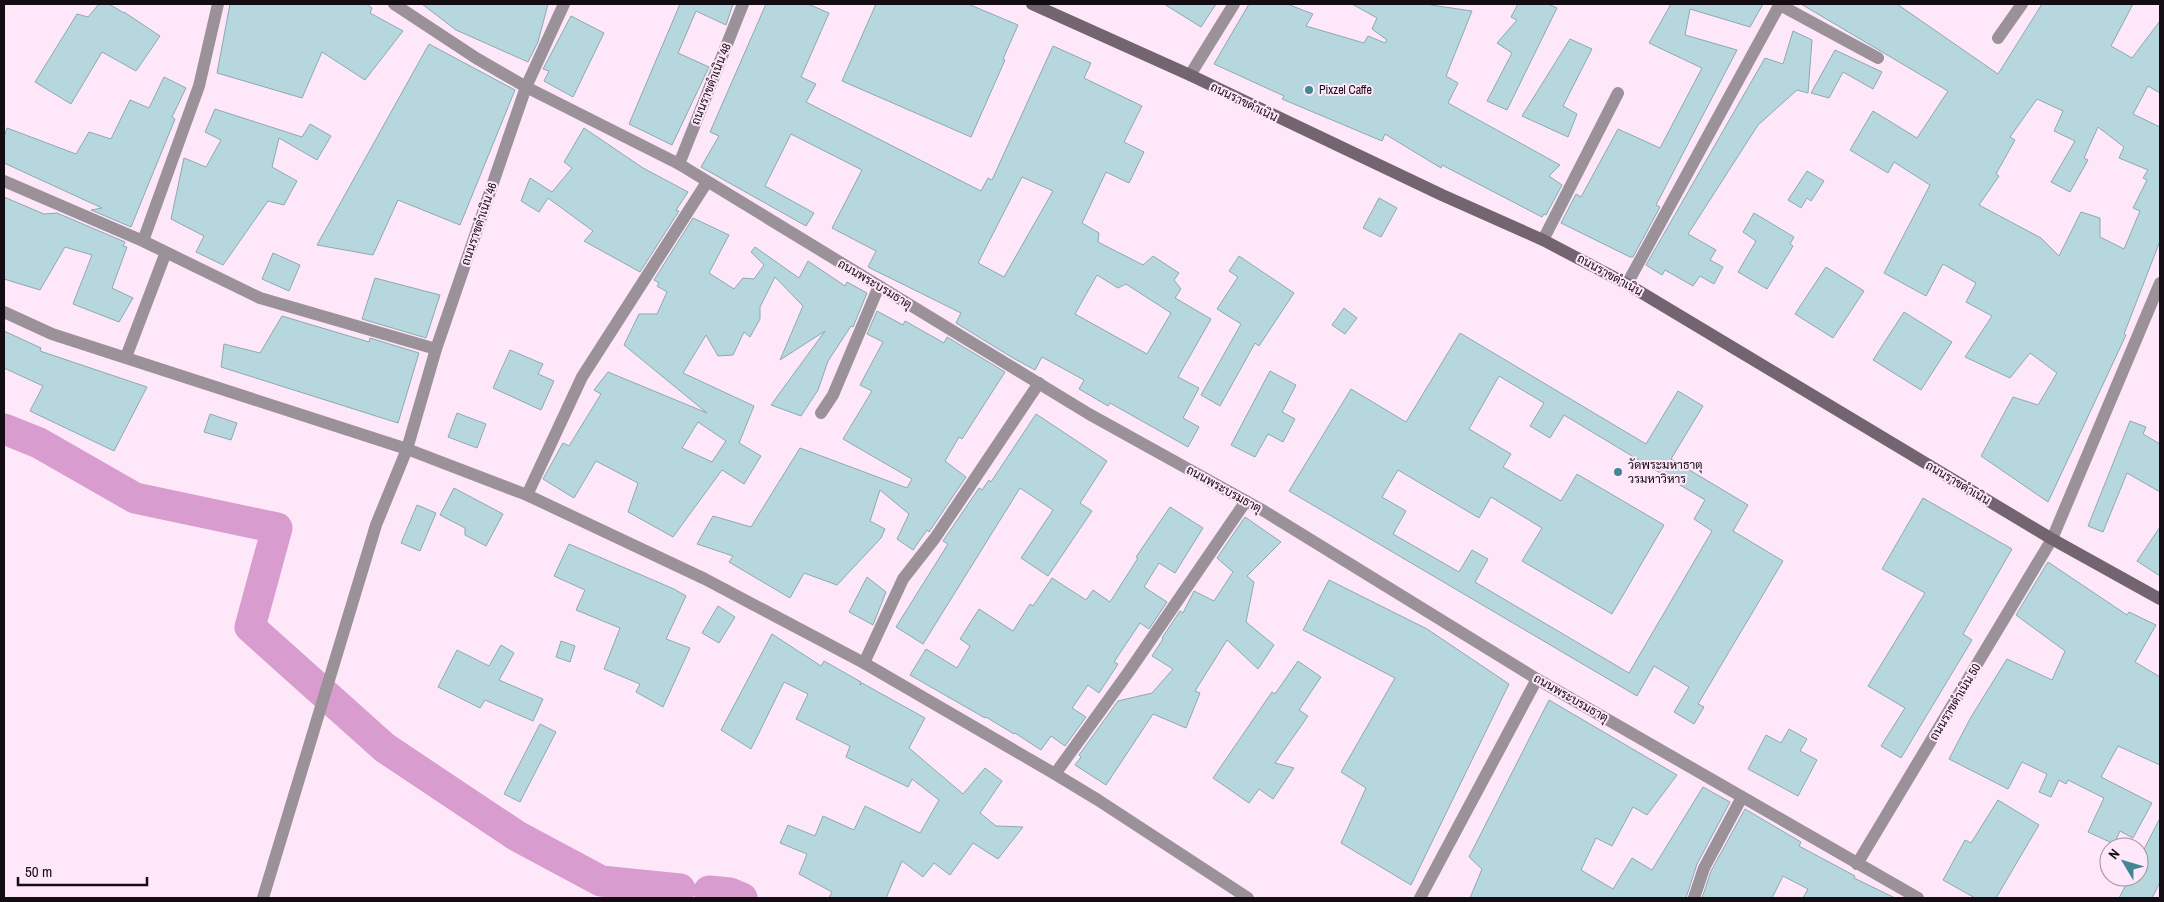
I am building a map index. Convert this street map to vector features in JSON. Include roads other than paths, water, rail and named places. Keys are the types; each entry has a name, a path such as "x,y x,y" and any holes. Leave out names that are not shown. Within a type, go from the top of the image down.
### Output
{"main road":[{"name":"ถนนราขดำเนิน","path":"1032,4 1190,75 1442,195 1543,240 1627,284 2052,540 2160,600"}],"street":[{"path":"143,241 199,86 218,4"},
{"name":"ถนนพระบรมธาตุ","path":"394,4 476,58 526,87 679,164 1039,383 1246,501 1537,678 1918,898"},
{"name":"ถนนราขดำเนิน 46","path":"263,898 376,524 406,449 436,349 526,87 564,4"},
{"name":"ถนนราขดำเนิน 48","path":"679,164 743,4"},
{"path":"1190,75 1234,4"},
{"path":"1627,284 1780,4 1878,58"},
{"path":"1998,38 2022,4"},
{"path":"1543,240 1618,92"},
{"path":"4,182 143,241 260,298 436,349"},
{"path":"527,495 582,378 707,182"},
{"path":"126,357 166,252"},
{"name":"ถนนราขดำเนิน 50","path":"1857,864 2052,540 2160,283"},
{"path":"821,413 833,396 879,286"},
{"path":"4,312 52,334 406,449 527,495 705,579 864,663 1098,800 1248,898"},
{"path":"864,663 903,579 935,538 1039,383"},
{"path":"1055,774 1130,670 1246,501"},
{"path":"1420,898 1537,678"},
{"path":"1694,898 1704,868 1742,797"}],"waterway":[{"path":"4,429 39,443 135,498 277,528 250,627 385,748 517,836 601,881 680,889"},
{"path":"709,891 730,893 742,898"}],"place":[{"name":"Pixzel Caffe","path":"1309,90"},
{"name":"วัดพระมหาธาตุ วรมหาวิหาร","path":"1618,472"}]}
